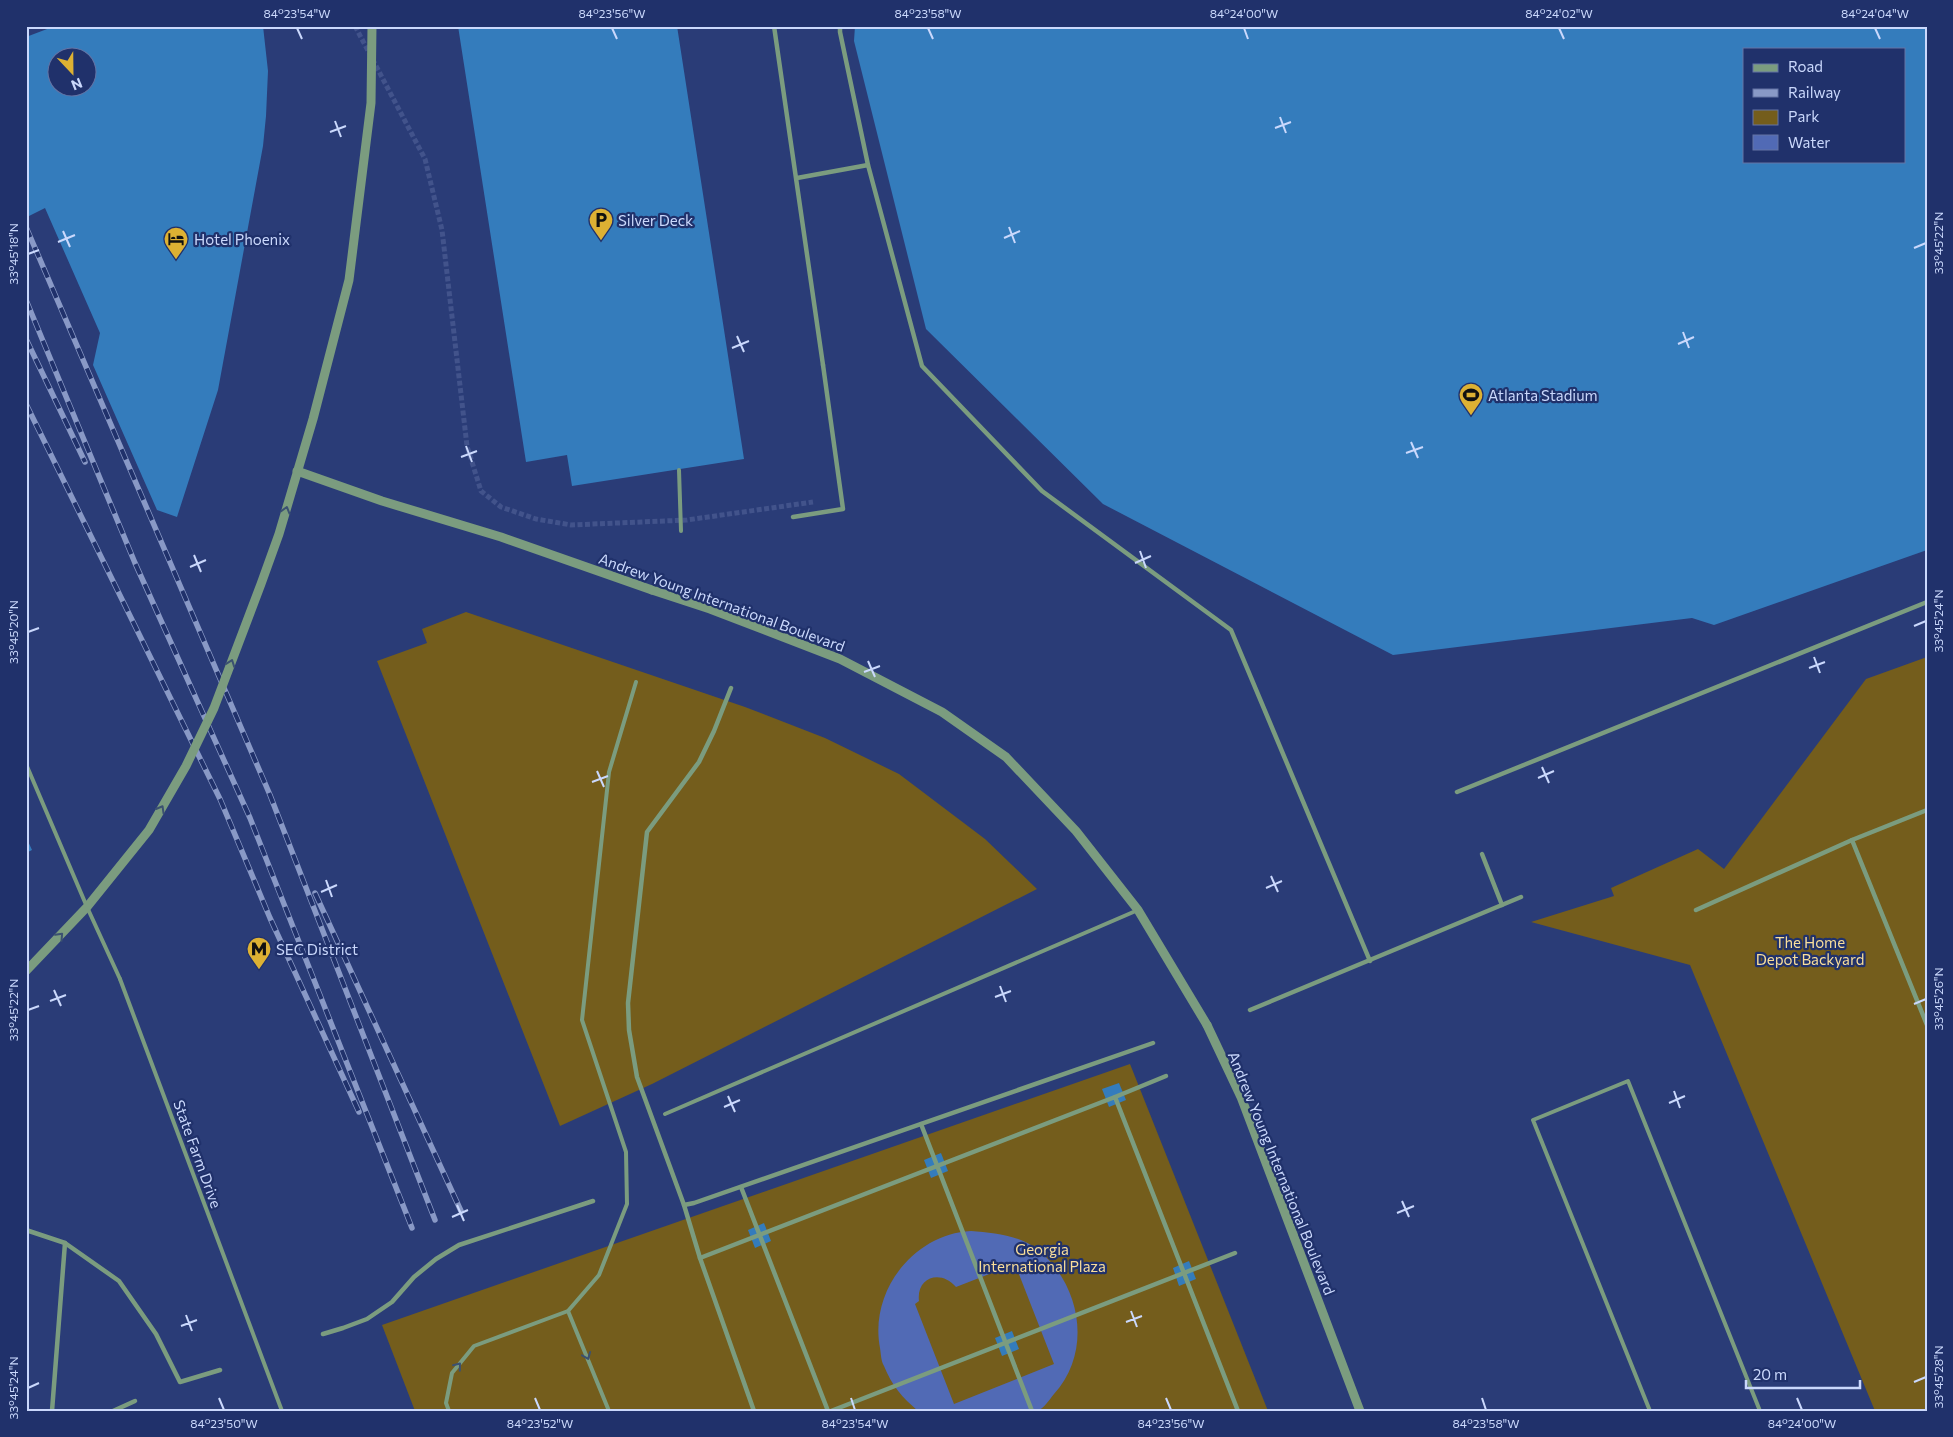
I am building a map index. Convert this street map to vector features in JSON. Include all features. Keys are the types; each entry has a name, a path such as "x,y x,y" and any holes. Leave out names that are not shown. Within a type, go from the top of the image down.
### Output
{"street":[{"path":"26,971 87,906 149,830 186,766 214,708 279,534 313,419 349,280 371,103 372,26"},
{"path":"774,26 843,509 793,517"},
{"path":"840,26 868,165 922,366 1042,491 1232,630 1370,961"},
{"path":"797,178 868,165"},
{"name":"Andrew Young International Boulevard","path":"297,471 382,501 501,537 710,609 840,659 942,712 1006,757 1076,831 1138,910 1207,1025 1241,1097 1360,1411"},
{"path":"1457,792 1927,602"},
{"path":"730,688 714,731 698,762 647,832 628,1003 629,1030 637,1077 684,1206 700,1258 754,1411"},
{"path":"1696,910 1852,840 1927,810"},
{"path":"1852,840 1927,1025"},
{"path":"1482,854 1502,905"},
{"path":"1250,1010 1520,897"},
{"path":"684,1206 1154,1043"},
{"path":"700,1258 1166,1076"},
{"path":"1115,1097 1238,1411"},
{"path":"921,1124 1032,1411"},
{"path":"740,1187 830,1411 1235,1253"},
{"path":"323,1334 367,1319 392,1302 414,1277 436,1259 459,1246 593,1201"},
{"path":"26,1230 65,1243 119,1282 156,1334 180,1382 220,1370"},
{"path":"52,1411 65,1243"},
{"path":"114,1411 135,1402"}],"lane":[{"path":"679,470 681,531"},
{"path":"449,1411 446,1403 452,1373 474,1346 568,1311 599,1274 627,1204 626,1152 582,1020 609,772 636,682"},
{"name":"State Farm Drive","path":"26,764 120,979 282,1411"},
{"path":"665,1114 1138,910"},
{"path":"1650,1411 1533,1120 1628,1081 1760,1411"},
{"path":"568,1311 609,1411"}],"green space":[{"path":"466,612 745,707 825,738 899,774 985,839 1037,889 652,1084 560,1126 377,661 427,643 422,629"},
{"name":"The Home Depot Backyard","path":"1927,657 1927,1411 1875,1411 1690,965 1531,922 1614,896 1611,888 1698,849 1724,869 1866,679"},
{"name":"Georgia International Plaza","path":"1130,1064 1268,1411 415,1411 382,1325"}],"water":[{"path":"971,1231 997,1234 1030,1244 1052,1264 1064,1280 1077,1318 1074,1358 1066,1377 1043,1408 1038,1411 918,1411 890,1380 882,1360 878,1327 882,1306 889,1287 900,1269 914,1254 931,1243 950,1235","holes":["1015,1264 1054,1364 954,1404 915,1304 919,1301 921,1286 925,1281 937,1277 950,1281 956,1287"]}],"building":[{"path":"55,26 263,26 268,71 263,146 218,390 177,517 157,510 93,365 100,333 45,208 29,216 26,209 26,37"},
{"name":"Silver Deck","path":"458,26 677,26 744,459 572,486 567,455 526,462"},
{"name":"Atlanta Stadium","path":"855,26 1927,26 1927,550 1714,625 1692,618 1393,655 1103,504 926,329 854,41"},
{"path":"26,837 32,850 26,853"},
{"path":"1119,1083 1126,1100 1109,1107 1102,1089"},
{"path":"941,1153 948,1171 931,1178 924,1160"},
{"path":"764,1223 771,1241 755,1248 748,1230"},
{"path":"1189,1261 1196,1279 1179,1286 1173,1268"},
{"path":"1012,1331 1019,1349 1002,1356 995,1338"}],"tunnel":[{"path":"355,26 425,159 442,230 467,446 481,491 501,507 536,519 571,525 687,520 813,502"}],"railway":[{"path":"26,227 270,795 435,1220"},
{"path":"26,300 135,563 250,818 412,1228"},
{"path":"26,339 85,462"},
{"path":"26,404 220,799 270,918 359,1112"},
{"path":"315,893 461,1211"}],"place":[{"name":"Silver Deck","path":"601,241"},
{"name":"Hotel Phoenix","path":"176,260"},
{"name":"Atlanta Stadium","path":"1471,416"},
{"name":"SEC District","path":"259,970"}]}
